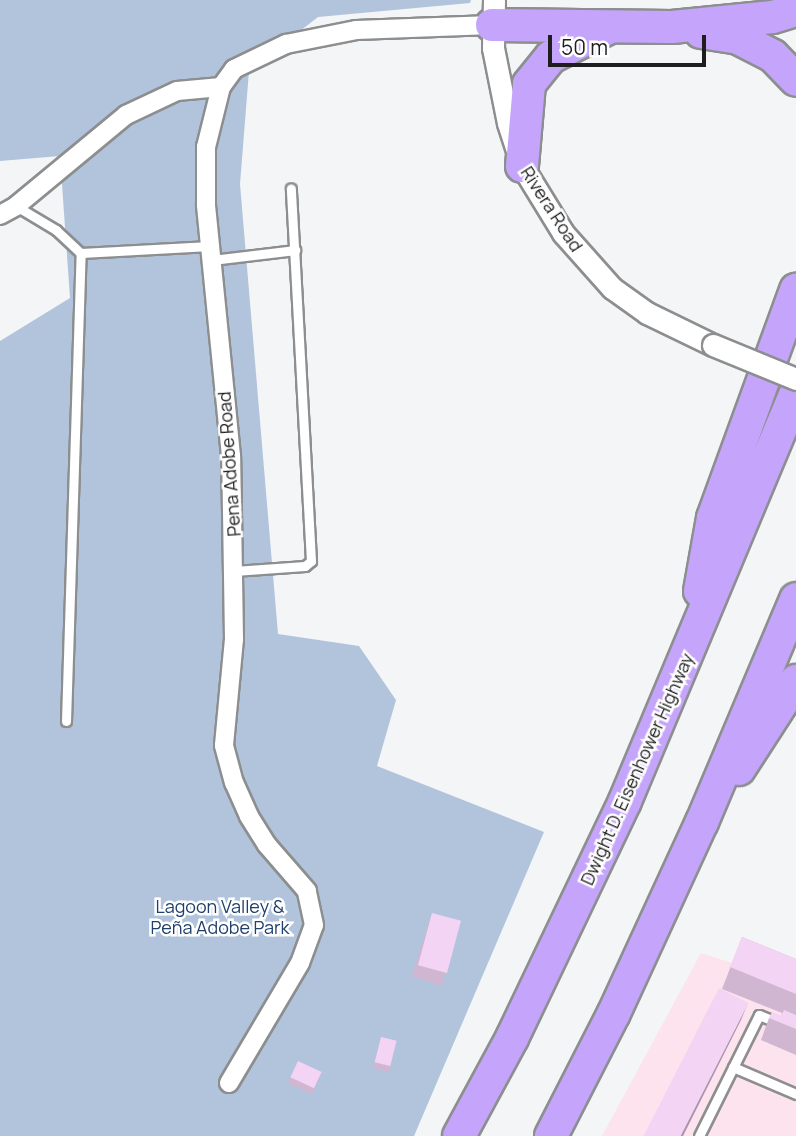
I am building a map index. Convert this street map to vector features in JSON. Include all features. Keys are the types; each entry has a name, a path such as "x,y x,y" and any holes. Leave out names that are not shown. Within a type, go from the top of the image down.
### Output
{"highway":[{"path":"493,13 611,26 672,27 773,17 796,10"},
{"path":"522,166 529,84 551,57 611,26"},
{"path":"672,27 738,38 773,56 796,80"},
{"path":"689,651 713,518 796,290"},
{"name":"Dwight D. Eisenhower Highway","path":"459,1136 550,961 625,801 796,392"},
{"path":"551,1136 614,1013 702,822 796,599"},
{"path":"702,822 796,681"}],"street":[{"path":"0,215 16,206 127,115 177,91 221,87 234,69 286,44 356,30 493,13"},
{"name":"Rivera Road","path":"493,13 498,82 522,166 563,233 612,288 647,313 713,345 796,379"},
{"name":"Pena Adobe Road","path":"221,87 206,147 206,204 231,456 234,639 224,745 234,783 249,817 267,845 307,891 314,925 300,963 229,1083"}],"lane":[{"path":"234,571 304,566 311,561 291,189"},
{"path":"16,206 56,230 81,253 295,250"},
{"path":"66,721 81,253"},
{"path":"699,1136 759,1015 796,1030"},
{"path":"733,1067 796,1094"}],"shaded area":[{"path":"701,953 796,984 796,1136 602,1136"}],"green space":[{"name":"Lagoon Valley & Peña Adobe Park","path":"0,0 471,0 470,3 318,17 249,71 240,184 278,634 359,646 396,700 377,766 544,832 414,1136 0,1136 0,341 70,298 60,156 0,161"}],"building":[{"path":"432,913 461,921 447,973 418,965"},
{"path":"742,937 796,959 796,994 730,967"},
{"path":"719,988 748,1003 681,1136 644,1136"},
{"path":"784,1010 796,1015 796,1029 769,1018 772,1012 781,1016"},
{"path":"381,1037 397,1041 390,1066 375,1062"},
{"path":"298,1061 322,1072 314,1088 290,1077"}]}
